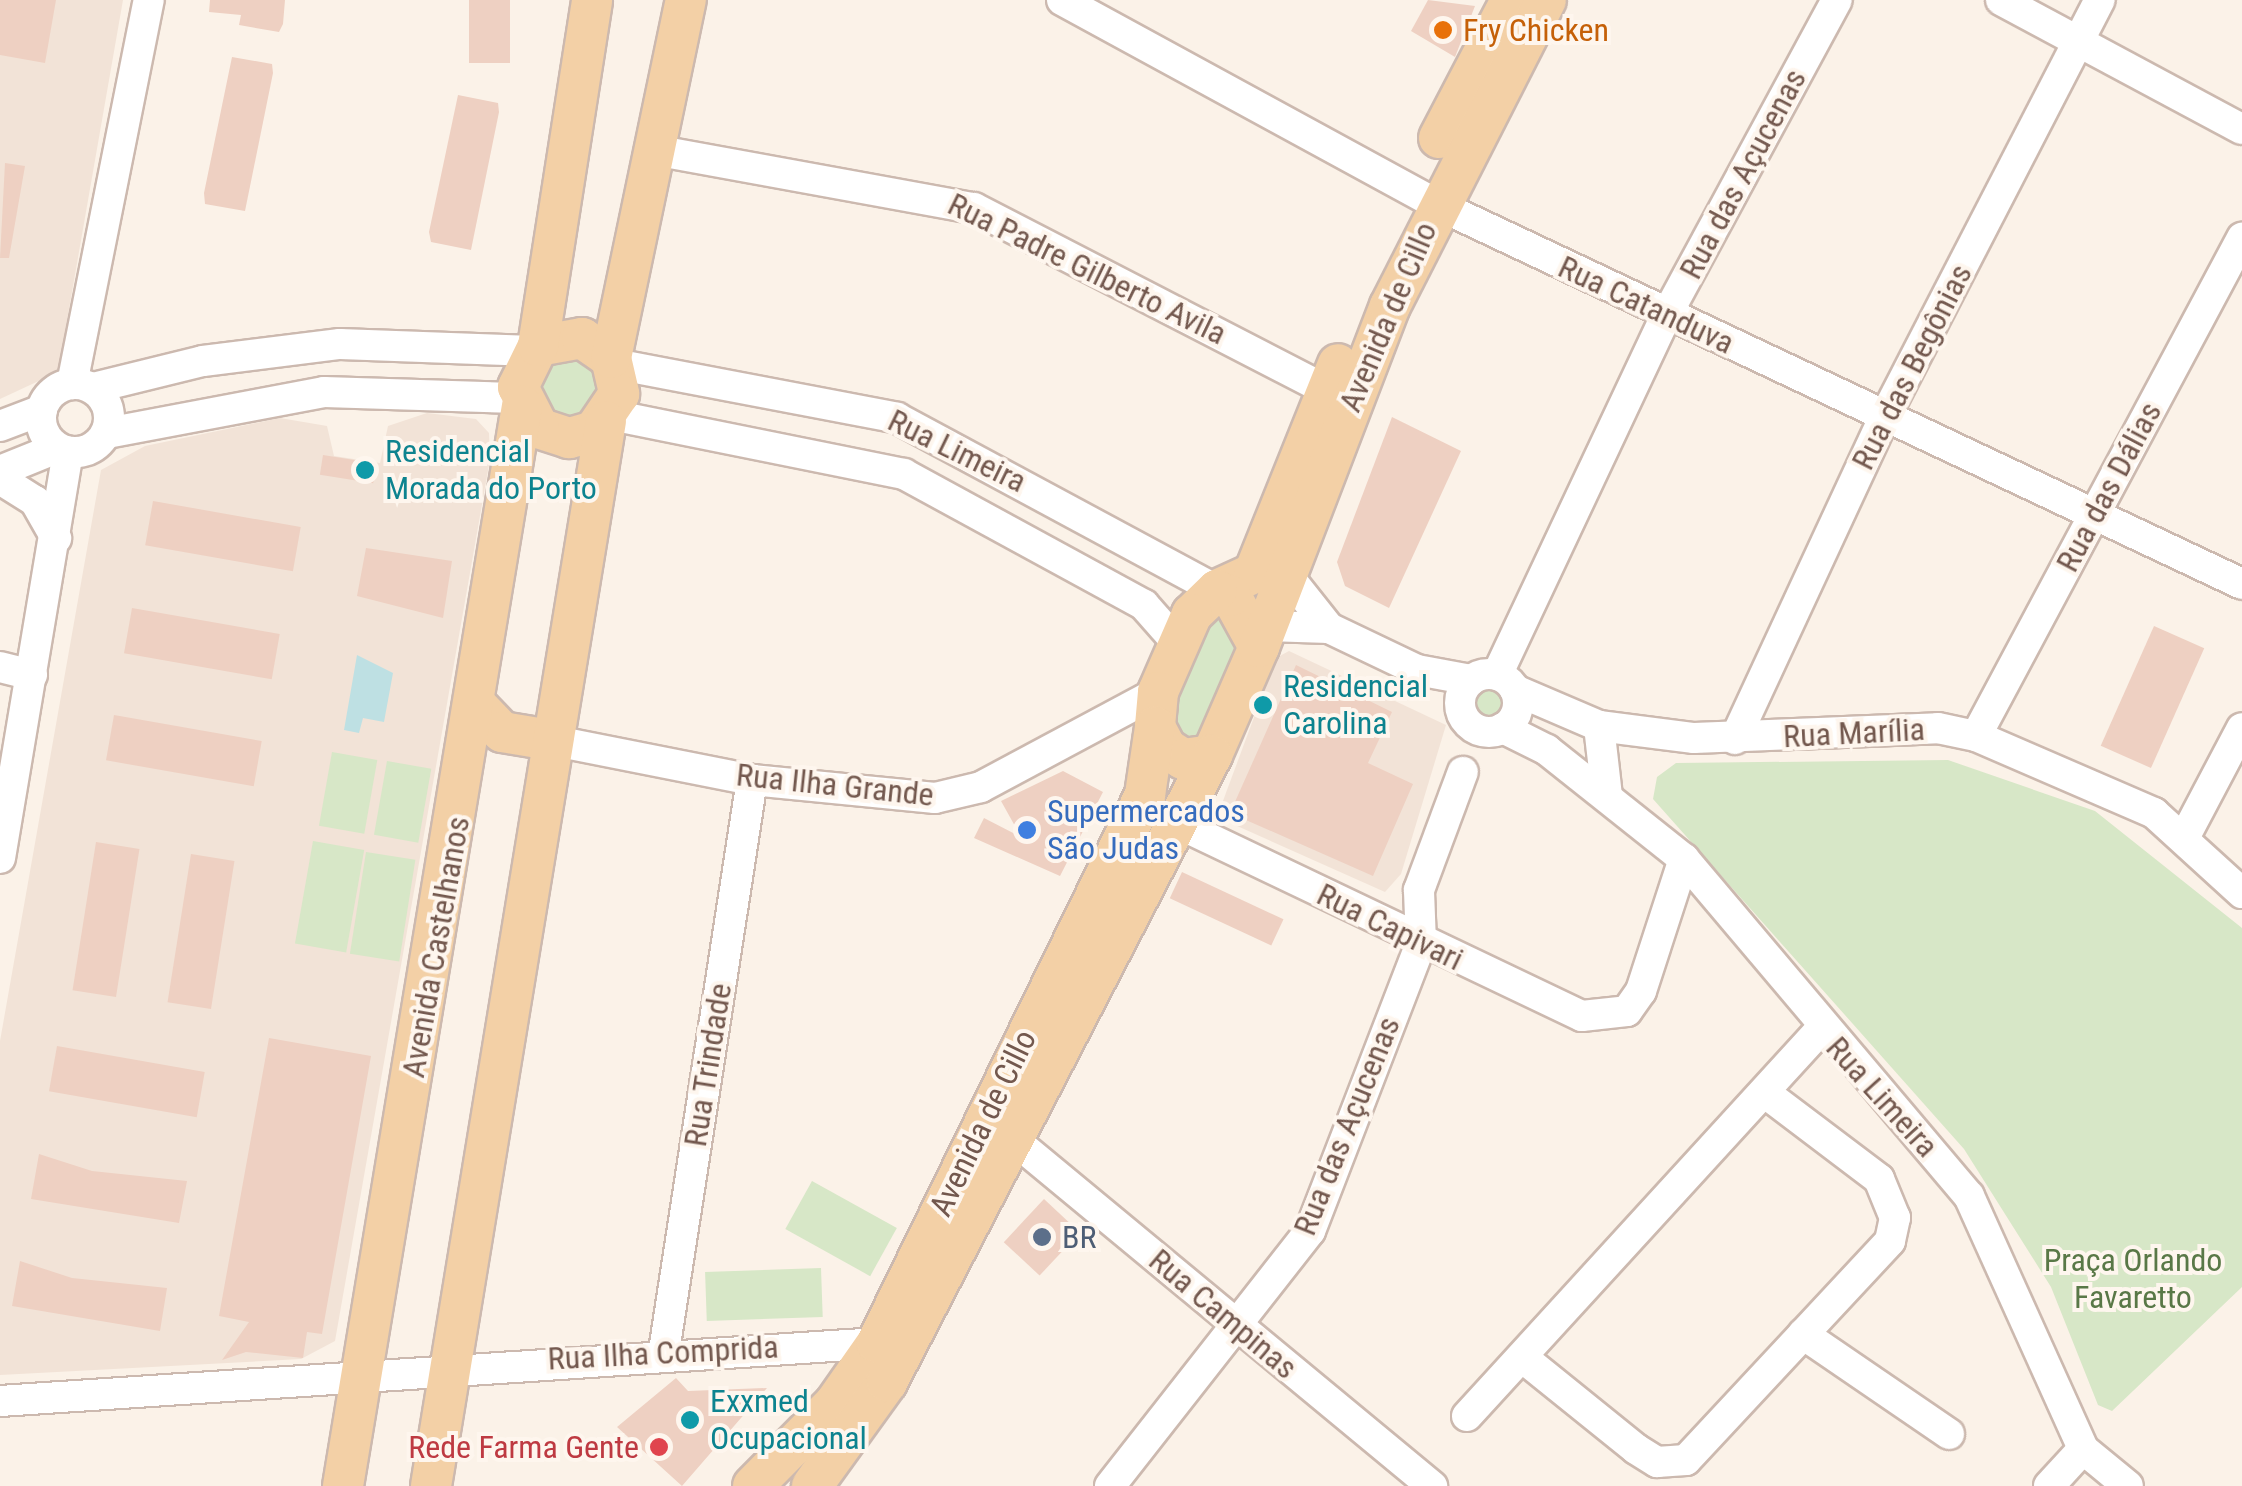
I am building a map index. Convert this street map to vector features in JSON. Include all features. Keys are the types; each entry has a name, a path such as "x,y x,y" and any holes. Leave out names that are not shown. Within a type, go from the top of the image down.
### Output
{"main road":[{"name":"Avenida Castelhanos","path":"343,1486 477,706 520,402 535,348 592,0"},
{"path":"431,1486 550,740 609,418 620,394 613,361 660,151 686,0"},
{"name":"Avenida de Cillo","path":"753,1486 835,1403 877,1343 1145,794 1157,709 1174,639 1218,590 1254,573 1326,390 1423,198 1511,0"},
{"name":"Avenida de Cillo","path":"812,1486 887,1382 1179,824 1287,575 1423,198 1546,0"},
{"path":"535,348 582,338 613,361"},
{"path":"520,402 553,436 582,436 609,418"},
{"path":"1218,590 1238,602 1263,636"},
{"path":"477,706 502,732 550,740"},
{"path":"1157,709 1183,759 1212,754"},
{"path":"782,1486 835,1403"}],"street":[{"path":"82,386 148,0"},
{"name":"Rua Catanduva","path":"1062,0 1423,198 1666,316 1886,414 2093,517 2242,584"},
{"name":"Rua das Açucenas","path":"1110,1486 1240,1329 1310,1231 1421,943 1419,890 1486,704 1666,316 1838,0"},
{"path":"2001,0 2242,130"},
{"name":"Rua das Begônias","path":"1735,738 1886,414 2100,0"},
{"name":"Rua Padre Gilberto Avila","path":"660,151 974,208 1326,390"},
{"name":"Rua das Dálias","path":"1976,736 2242,238"},
{"path":"0,426 42,410 82,386 203,361 340,344 535,348"},
{"name":"Rua Limeira","path":"613,361 897,418 1218,590"},
{"path":"0,471 63,450 95,447 107,433 108,408 82,386"},
{"path":"107,433 324,392 520,402"},
{"path":"0,858 8,786 56,538 63,450 42,410"},
{"name":"Rua Limeira","path":"609,418 904,474 1144,606 1174,639"},
{"path":"0,479 35,500 56,538"},
{"name":"Rua Limeira","path":"1287,575 1329,628 1486,704 1684,860 1821,1029 1969,1196 2082,1449"},
{"name":"Rua Limeira","path":"1263,636 1329,628"},
{"path":"0,667 32,675"},
{"name":"Rua Marília","path":"1486,704 1599,726 1735,738 1938,728 1976,736 2154,814 2242,893"},
{"name":"Rua Ilha Grande","path":"550,740 752,780 961,795 1157,709"},
{"path":"1599,726 1607,796"},
{"name":"Rua Marília","path":"1547,750 1599,726"},
{"path":"2184,838 2242,728"},
{"name":"Rua Trindade","path":"664,1350 752,780"},
{"name":"Rua Capivari","path":"1179,824 1421,943 1582,1016 1605,1017 1628,1010 1641,991 1684,860"},
{"path":"1468,1416 1821,1029"},
{"path":"1522,1356 1636,1449 1657,1462 1686,1460 1890,1241 1895,1218 1879,1179 1764,1092"},
{"name":"Rua Campinas","path":"1014,1140 1423,1483"},
{"path":"1803,1334 1950,1434"},
{"name":"Rua Ilha Comprida","path":"362,1374 664,1350 877,1343"},
{"path":"0,1401 362,1374"},
{"path":"2049,1486 2082,1449 2128,1486"}],"shaded area":[{"path":"0,0 123,0 58,372 0,399"},
{"path":"427,413 476,419 489,433 490,459 335,1341 301,1359 0,1375 0,1041 101,470 145,446 280,418 327,426 334,456 380,463 388,426"},
{"path":"1289,651 1446,725 1401,874 1385,892 1217,817 1276,658"}],"green space":[{"path":"586,353 606,392 576,421 545,410 542,365"},
{"path":"1221,612 1242,645 1199,739 1187,744 1171,736 1167,704 1196,629"},
{"path":"1488,682 1503,688 1509,703 1503,718 1488,724 1473,718 1467,703 1473,688"},
{"path":"332,752 377,760 364,834 319,826"},
{"name":"Praça Orlando Favaretto","path":"1948,760 2095,811 2242,928 2242,1287 2112,1411 2098,1405 2051,1287 1964,1149 1653,799 1657,777 1676,763"},
{"path":"387,761 431,769 418,843 374,835"},
{"path":"313,841 364,850 346,952 295,943"},
{"path":"366,852 415,860 399,962 350,954"},
{"path":"812,1181 897,1228 870,1276 785,1229"},
{"path":"821,1268 823,1317 707,1321 705,1272"}],"water":[{"path":"357,655 393,673 384,722 363,718 359,733 344,730"}],"building":[{"path":"0,0 56,0 45,63 0,55"},
{"path":"210,0 285,0 283,24 279,32 239,25 241,15 209,12"},
{"path":"469,0 510,0 510,63 469,63"},
{"name":"Fry Chicken","path":"1428,0 1475,6 1455,57 1411,31"},
{"path":"232,57 272,64 273,73 245,211 205,204 204,193"},
{"path":"458,95 498,103 499,112 471,250 431,242 429,232"},
{"path":"5,163 25,166 9,258 0,258"},
{"path":"1392,417 1461,451 1389,608 1345,586 1337,562"},
{"path":"323,455 376,463 373,483 320,475"},
{"path":"153,501 301,527 293,571 145,545"},
{"path":"366,548 452,561 443,618 357,596"},
{"path":"132,608 280,634 272,679 124,653"},
{"path":"2154,626 2204,648 2151,768 2101,746"},
{"path":"1296,665 1392,712 1368,763 1413,784 1373,876 1230,813"},
{"path":"114,715 262,741 254,786 106,760"},
{"name":"Supermercados São Judas","path":"1063,771 1103,792 1060,876 974,838 984,818 1021,837 1001,801"},
{"path":"96,842 139,849 116,997 73,990"},
{"path":"191,854 234,861 211,1009 168,1002"},
{"path":"1182,872 1284,919 1271,946 1170,898"},
{"path":"269,1038 371,1056 322,1334 307,1332 303,1358 246,1352 222,1360 249,1322 219,1316"},
{"path":"57,1046 205,1072 197,1117 49,1091"},
{"path":"39,1154 92,1171 187,1181 179,1223 31,1199"},
{"name":"BR","path":"1044,1199 1080,1232 1040,1276 1004,1242"},
{"path":"20,1261 72,1278 167,1288 160,1331 12,1306"},
{"path":"676,1378 688,1391 767,1388 682,1486 617,1427"}],"place":[{"name":"Fry Chicken","path":"1443,30"},
{"name":"Residencial Morada do Porto","path":"365,470"},
{"name":"Residencial Carolina","path":"1263,705"},
{"name":"Supermercados São Judas","path":"1027,830"},
{"name":"BR","path":"1042,1237"},
{"name":"Exxmed Ocupacional","path":"690,1420"},
{"name":"Rede Farma Gente","path":"659,1447"}]}
